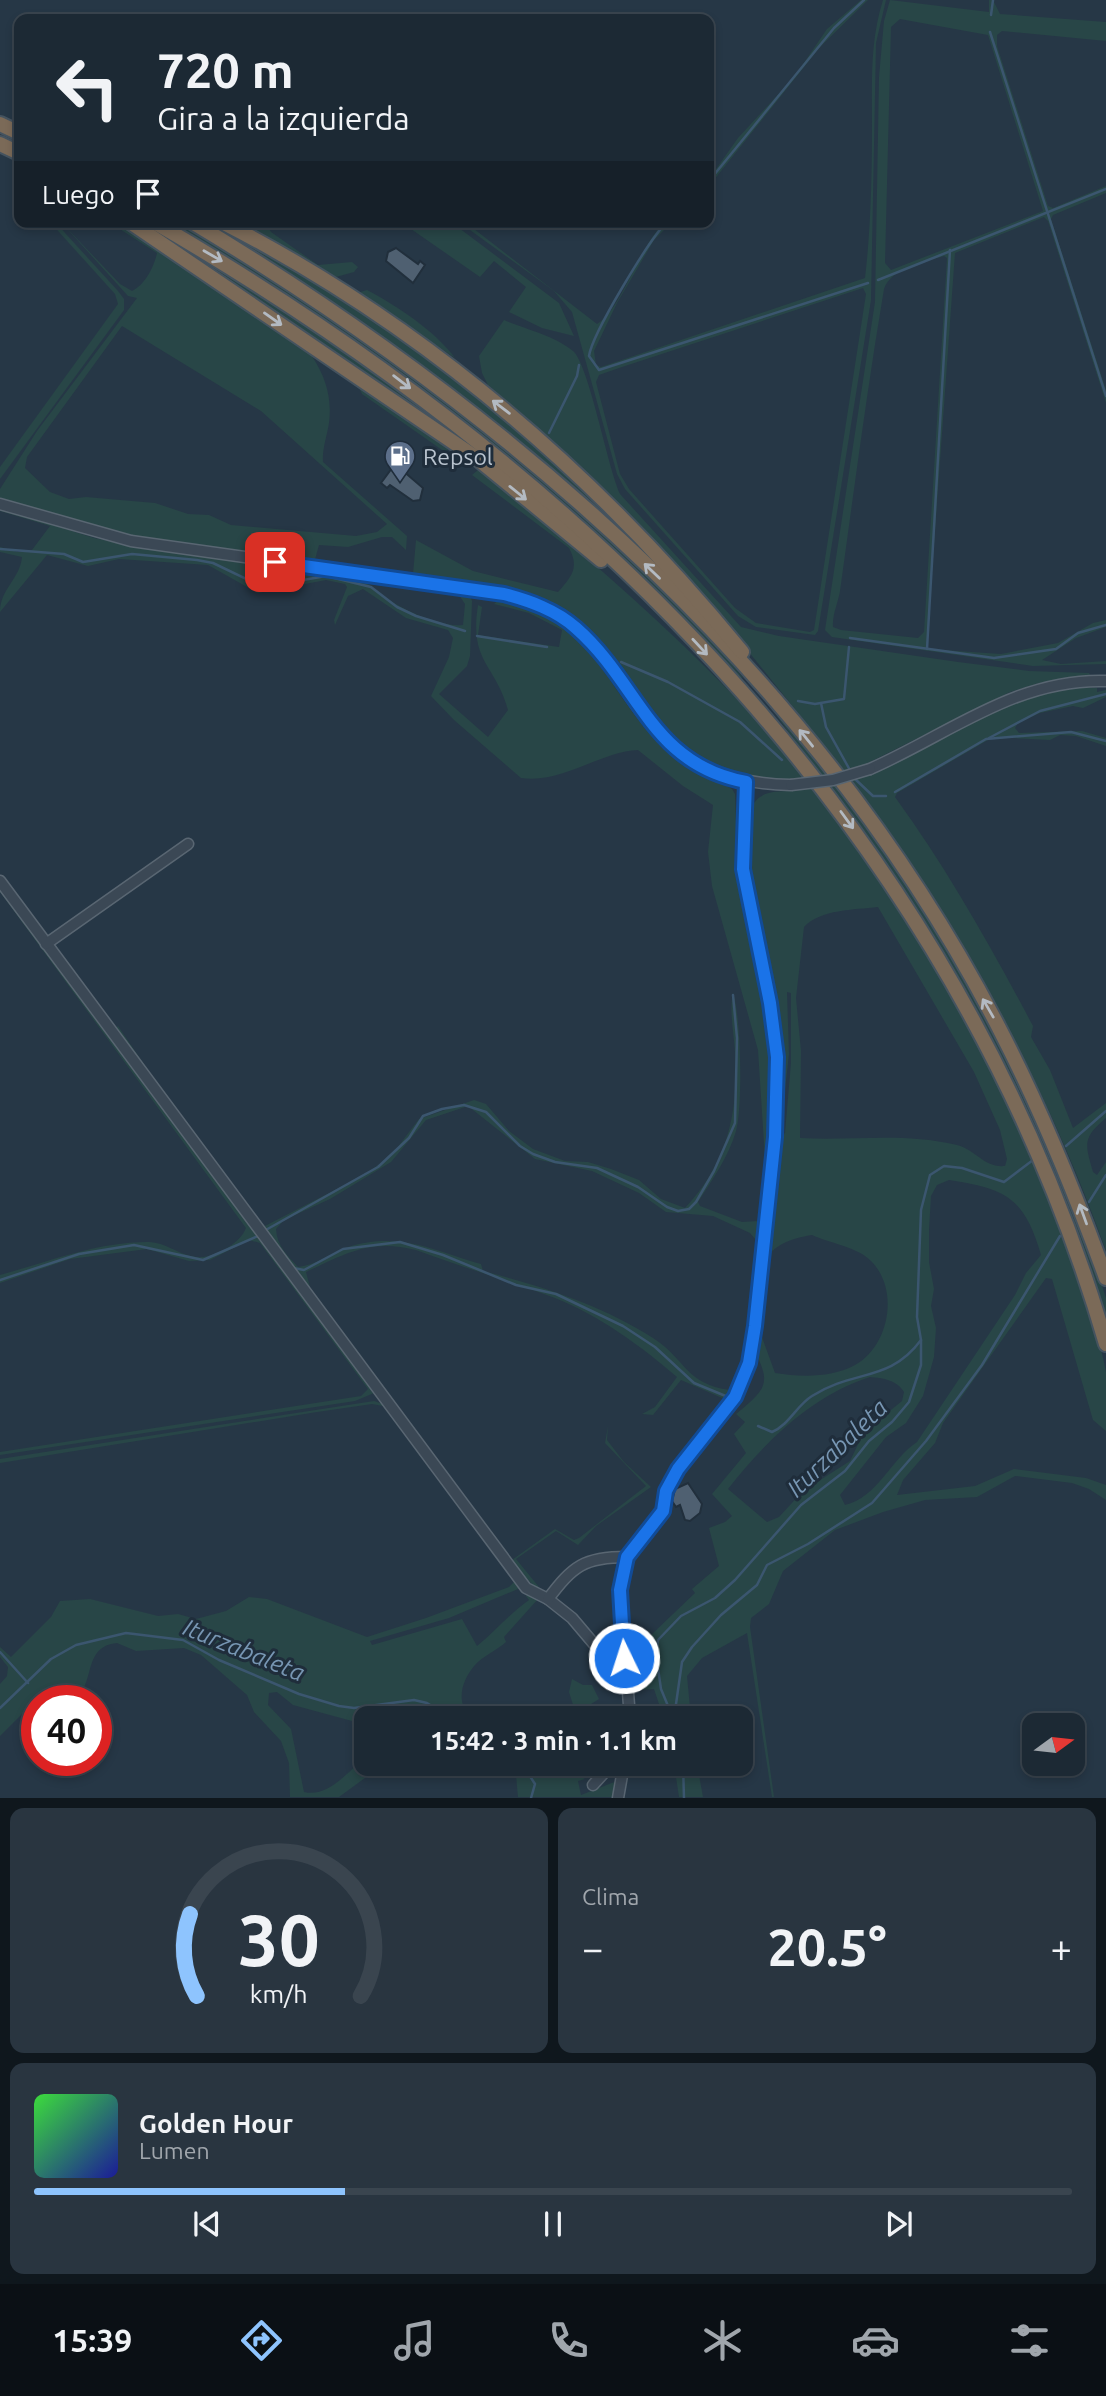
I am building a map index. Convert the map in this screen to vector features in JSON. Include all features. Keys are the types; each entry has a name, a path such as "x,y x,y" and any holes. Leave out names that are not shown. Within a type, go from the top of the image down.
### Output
{"highway":[{"path":"139,228 478,459 678,623"},
{"path":"164,228 302,312 434,406 572,521 678,623 768,722 841,812 892,883 981,1032 1035,1145 1069,1229 1106,1344"},
{"path":"202,228 289,282 385,347 508,441 649,567 783,710 858,804 905,870 998,1026 1063,1164 1106,1278"},
{"path":"233,228 329,281 370,308 431,351 526,426 614,507 681,579 758,671 783,710"}],"street":[{"path":"0,504 131,541 471,589 526,600 552,612 592,643 647,721 680,754 721,776 746,782 791,785 834,779 870,769 1019,695 1065,684 1106,681"},
{"path":"628,1706 620,1590 627,1557 663,1511 666,1491 678,1469 735,1397 749,1363 775,1137 777,1057 770,1003 743,869 746,782"},
{"path":"46,944 188,845"},
{"path":"0,881 526,1588 548,1599 572,1618 627,1683"},
{"path":"548,1599 568,1573 583,1563 594,1558 627,1557"},
{"path":"593,1785 601,1776"},
{"path":"618,1797 622,1776"}],"green space":[{"path":"861,0 868,0 820,47 714,180 714,172 738,138 795,76 827,29"},
{"path":"883,0 886,0 876,43 871,300 818,631 815,635 756,627 738,616 625,489 617,474 572,312 554,291 467,228 473,228 597,324 615,305 655,233 660,228 666,228 654,240 617,303 594,351 596,365 601,367 865,278 871,200 873,61","holes":["863,288 866,294 814,630 810,632 756,623 735,608 629,489 620,474 596,382 599,375"]},
{"path":"890,0 989,12 989,0 993,0 1000,14 1106,22 1106,41 1002,31 997,35 997,46 1048,206 1053,208 1106,186 1106,193 1053,215 1051,219 1106,390 1106,403 1048,221 1044,217 955,253 927,642 928,649 1001,654 1058,643 1093,623 1106,620 1106,627 1076,638 1042,660 1061,664 1106,661 1106,664 1033,666 832,637 825,630 875,302 879,77 884,21","holes":["900,19 988,35 1043,211 891,270 885,263 891,27","944,256 947,258 924,632 918,638 841,630 833,627 833,618 840,591 884,289 901,271"]},
{"path":"55,228 60,228 118,291 124,299 124,310 0,479 0,467 118,304 115,294"},
{"path":"66,228 120,284 132,291 148,275 157,253 118,228 129,228 303,344 321,371 328,391 330,412 323,462 407,536 406,550 392,537 382,537 348,547 319,545 314,563 147,541 0,499 0,489 37,431 137,298 128,296","holes":["122,326 261,411 387,524 377,532 356,536 231,525 209,515 188,514 155,503 86,497 69,499 50,492 25,468 27,457"]},
{"path":"176,228 190,228 293,292 402,368 507,449 558,492 660,588 743,678 720,660 612,551 507,459 398,374 226,258"},
{"path":"216,228 224,228 321,284 411,342 558,459 643,550 539,460 433,375 323,296"},
{"path":"244,228 269,228 318,265 352,262 358,267 354,272 336,277"},
{"path":"410,228 459,228 559,303 574,336 542,328 509,312 526,287 494,261 480,277"},
{"path":"170,241 260,296 390,384 513,482"},
{"path":"367,290 414,320 437,338 455,358 357,293"},
{"path":"504,320 549,337 573,351 585,375 620,494 741,627 779,636 958,662 1090,675 1039,683 1010,692 868,763 872,774 1010,704 1069,688 1097,688 1097,692 1106,690 1106,697 1083,708 1073,706 1040,713 1018,723 1015,728 1019,733 1082,731 1106,738 1106,746 1076,736 1060,735 1050,740 993,737 897,793 895,797 951,881 1017,996 1033,1026 1031,1037 1050,1070 1073,1128 1106,1103 1106,1118 1089,1136 1087,1148 1093,1172 1097,1175 1106,1162 1106,1251 1077,1174 1008,1028 926,890 881,824 782,693 668,557 593,480 488,385 482,373 479,356"},
{"path":"356,381 450,448 445,452 362,394"},
{"path":"478,470 486,473 614,581 705,667 783,750 871,865 948,987 1014,1116 1070,1251 1087,1300 1106,1372 1106,1431 1093,1420 1052,1279 1046,1278 943,1423 935,1443 903,1480 897,1495 975,1486 1014,1469 1086,1478 1106,1485 1106,1500 1089,1489 1072,1483 1015,1476 977,1497 925,1500 835,1530 783,1571 769,1604 751,1618 750,1627 774,1797 747,1633 702,1658 687,1676 690,1706 660,1706 654,1689 639,1690 639,1681 656,1678 653,1662 644,1663 642,1659 647,1657 645,1644 651,1641 650,1636 695,1593 692,1589 719,1566 709,1528 732,1516 712,1494 746,1453 734,1434 745,1422 736,1414 760,1392 763,1385 763,1371 754,1350 779,1140 785,1133 791,1063 791,993 787,992 789,1054 783,1108 779,1019 751,892 749,816 751,808 759,798 775,792 790,791 791,779 755,778 726,771 702,760 681,745 662,726 596,640 576,619 553,603 506,587 428,579 413,574 416,540 473,571 558,592 574,567 569,548 472,475","holes":["878,907 974,1072 1000,1130 1007,1159 1005,1166 986,1162 964,1147 937,1141 897,1138 800,1138 801,1051 796,998 804,927 829,914","949,1180 985,1187 1010,1199 1027,1220 1041,1255 1026,1273 1015,1295 917,1442 866,1495 845,1505 840,1495 886,1437 906,1423 923,1396 934,1357 936,1328 931,1306 934,1289 929,1262 931,1196 937,1185","812,1235 851,1249 871,1261 886,1287 887,1317 876,1345 855,1365 816,1375 775,1373 759,1329 766,1260 780,1245","870,1377 894,1382 904,1392 902,1401 864,1432 850,1461 803,1491 779,1517 767,1522 728,1489 758,1454 791,1422 828,1396"]},
{"path":"0,508 94,538 139,547 470,595 470,656 467,666 439,694 488,737 508,710 503,694 480,651 476,624 478,605 482,607 478,635 559,647 562,630 529,613 494,604 500,599 531,608 556,621 576,637 640,721 667,751 732,789 735,794 738,876 767,1021 771,1082 769,1157 754,1308 756,1240 750,1233 713,1216 666,1212 639,1193 592,1171 535,1159 468,1106 426,1120 391,1162 330,1199 284,1220 276,1229 280,1245 298,1267 348,1247 383,1241 415,1244 481,1264 483,1271 549,1290 592,1306 633,1326 664,1346 695,1376 715,1387 730,1390 739,1376 746,1359 752,1326 750,1347 740,1381 729,1401 681,1380 653,1415 642,1414 655,1407 677,1377 619,1333 572,1305 416,1250 400,1247 359,1250 306,1272 311,1291 512,1560 555,1529 574,1540 579,1538 646,1486 605,1443 608,1426 607,1440 624,1462 651,1487 596,1526 578,1545 556,1531 516,1559 539,1587 537,1589 504,1555 113,1030 118,1026 263,1227 364,1175 391,1156 419,1119 474,1100 486,1104 509,1131 533,1149 565,1161 588,1162 611,1169 639,1180 661,1199 685,1208 711,1174 727,1136 732,1116 736,1074 733,993 739,1040 740,1083 736,1131 720,1168 698,1202 700,1206 742,1222 758,1221 765,1159 758,1050 712,886 708,852 713,805 683,786 638,750 609,756 551,776 521,778 454,720 431,696 449,657 453,638 448,630 406,618 363,589 348,596 335,625 334,620 347,587 345,584 326,580 258,593 208,565 119,559 88,566 47,555 0,612 3,597 18,572 22,557 0,552 0,547 18,552 32,550 50,526 0,511","holes":["365,581 459,595 465,604 463,625 438,622 410,612 384,597"]},
{"path":"776,715 818,760 903,879 990,1025 1061,1175 1106,1298 1106,1321 1078,1234 1041,1143 965,989 883,859"},
{"path":"0,888 374,1389 374,1393 355,1401 0,1455 0,1452 361,1396 368,1389 260,1243 249,1240 210,1260 189,1261 147,1249 70,1259 0,1283 0,1275 110,1245 154,1242 188,1255 209,1256 234,1243 246,1228 0,892"},
{"path":"374,1401 386,1405 520,1584 518,1589 449,1618 370,1641 372,1645 462,1619 477,1646 529,1600 526,1596 529,1593 538,1599 504,1637 506,1642 470,1671 463,1685 463,1706 354,1706 352,1721 293,1705 277,1692 269,1693 268,1705 291,1729 304,1792 322,1791 354,1768 354,1776 368,1776 339,1797 290,1797 289,1763 281,1741 254,1712 247,1695 201,1655 184,1648 136,1651 117,1643 99,1651 85,1685 21,1685 21,1715 0,1736 0,1684 7,1676 8,1667 0,1657 0,1647 11,1657 51,1617 60,1601 90,1599 158,1616 178,1614 196,1619 226,1611 249,1597 267,1599 367,1637 509,1587 515,1581 383,1406 372,1404 317,1412 0,1463 0,1459"},
{"path":"572,1679 583,1685 592,1685 599,1699 588,1706 573,1706 569,1692"},
{"path":"516,1776 580,1776 585,1779 578,1781 581,1795 617,1781 614,1797 518,1797"},
{"path":"676,1776 699,1776 703,1797 679,1797"}],"building":[{"path":"396,248 418,264 420,261 425,265 413,283 386,261 388,252"},
{"name":"Repsol","path":"395,464 423,488 420,500 413,501 390,485 387,488 381,483"},
{"path":"688,1483 702,1504 700,1513 690,1521 685,1520 680,1505 676,1507 672,1501 675,1489"}],"waterway":[{"path":"714,175 834,28 864,0"},
{"path":"991,15 993,0"},
{"path":"990,32 1106,396"},
{"path":"878,280 1106,189"},
{"path":"662,228 600,328 589,356 599,370 868,283"},
{"path":"927,649 950,250"},
{"path":"549,433 577,376 579,365"},
{"path":"0,549 64,554 83,562 132,554 197,560 213,563 263,587 326,576 371,587 397,607 416,616 465,631"},
{"path":"850,638 994,658 1056,649 1078,633 1106,625"},
{"path":"477,636 547,647"},
{"path":"798,701 815,704 844,699 849,647"},
{"path":"621,662 668,682 740,722 782,760"},
{"path":"989,738 1040,711 1106,694"},
{"path":"821,703 826,727 851,772"},
{"path":"895,792 986,739 1071,732 1106,741"},
{"path":"854,778 873,796 886,796"},
{"path":"264,1231 378,1167 409,1138 423,1116 464,1105 486,1112 520,1146 533,1154 555,1162 597,1168 638,1187 667,1207 678,1211 689,1209 714,1171 735,1123 737,1038 733,995"},
{"name":"Iturzabaleta","path":"1066,1146 1106,1111"},
{"name":"Iturzabaleta","path":"668,1706 661,1689 656,1655 658,1640 681,1616 715,1598 735,1580 801,1505 845,1471 869,1441 892,1422 909,1402 921,1365 917,1317 921,1210 930,1175 944,1166 962,1168 1004,1182 1033,1160"},
{"path":"1089,1202 1106,1175"},
{"path":"0,1280 79,1254 134,1245 203,1260 258,1236"},
{"path":"676,1706 682,1662 721,1615 757,1585 767,1565 808,1544 872,1503 926,1441 982,1365 1060,1236"},
{"path":"293,1268 304,1270 343,1249 400,1242 443,1255 516,1285 556,1294 623,1326 655,1347 694,1383 728,1397 727,1400"},
{"path":"758,1426 772,1432 778,1429 812,1396 896,1363 909,1354 921,1340"},
{"name":"Iturzabaleta","path":"0,1708 51,1659 76,1645 126,1633 183,1640 219,1660 299,1694 354,1708"},
{"path":"0,1652 28,1683"},
{"name":"Iturzabaleta","path":"369,1706 414,1700 432,1706"},
{"name":"Iturzabaleta","path":"530,1776 535,1784 531,1798"},
{"name":"Iturzabaleta","path":"683,1776 684,1798"}],"place":[{"name":"Repsol","path":"400,483"}],"route":[{"path":"275,562 504,594 538,605 574,626 592,643 647,721 680,754 721,776 746,782 742,825 743,869 770,1003 777,1057 775,1137 755,1326 749,1363 735,1397 678,1469 666,1491 663,1511 627,1557 620,1590 624,1658"}]}
